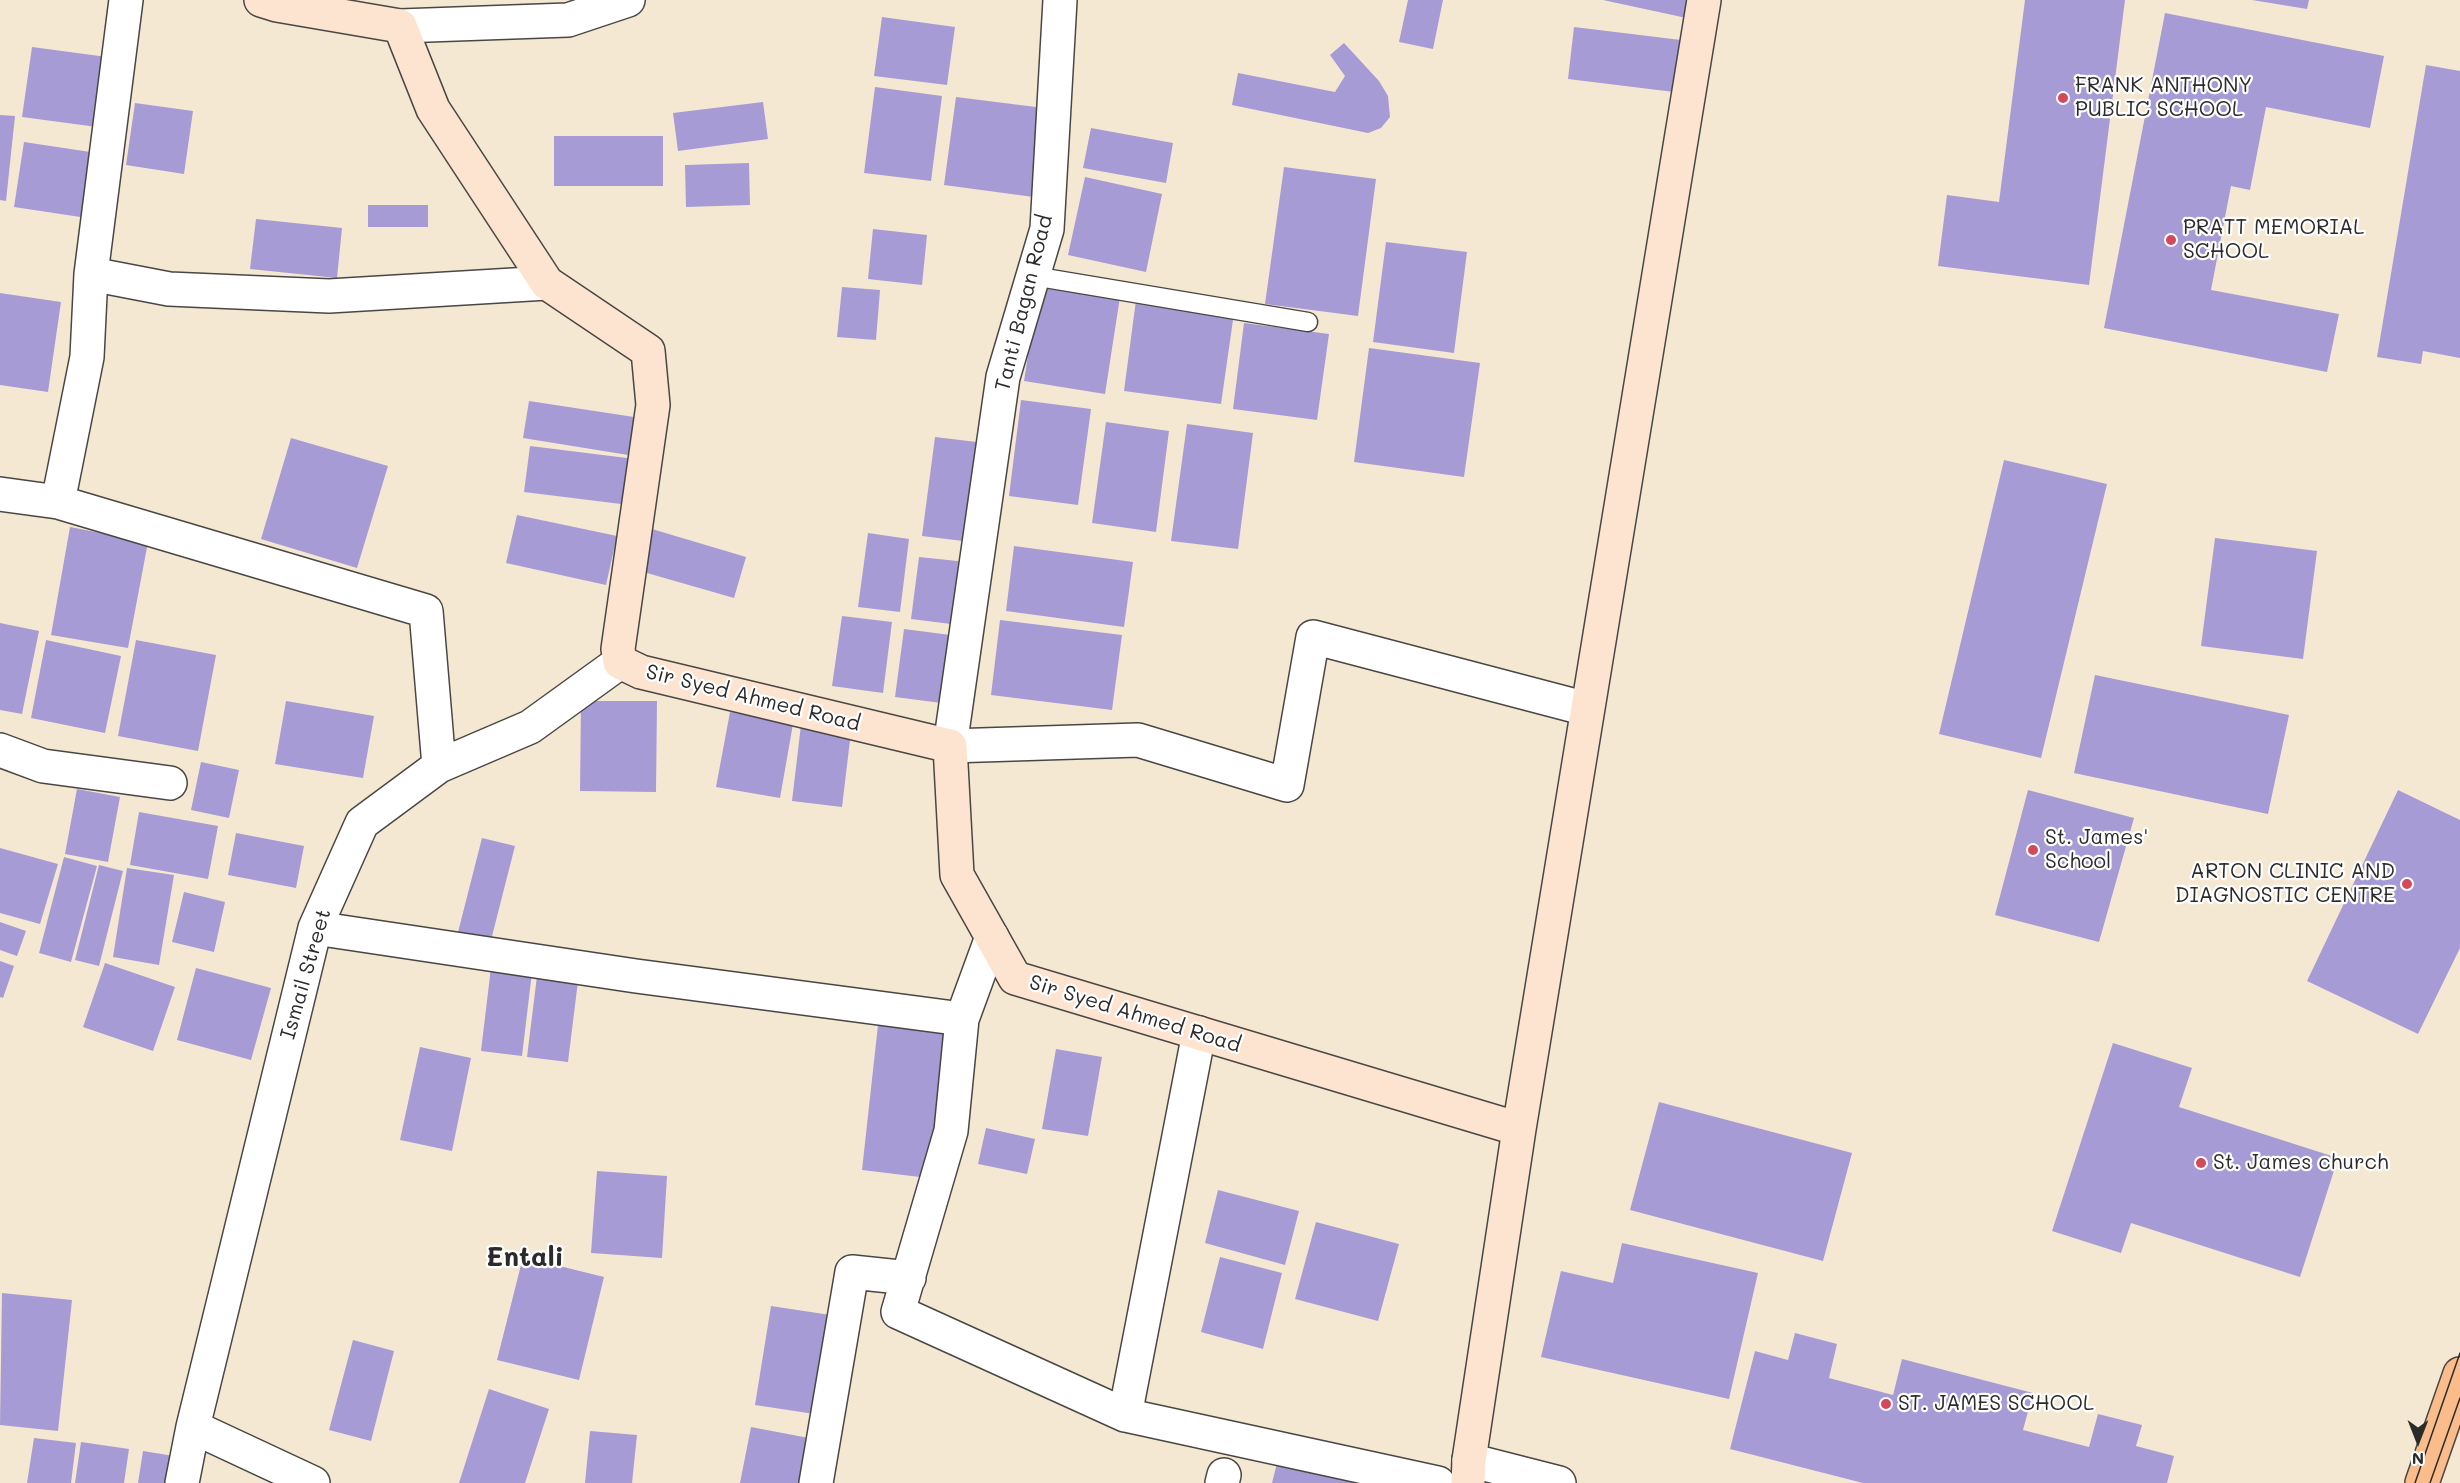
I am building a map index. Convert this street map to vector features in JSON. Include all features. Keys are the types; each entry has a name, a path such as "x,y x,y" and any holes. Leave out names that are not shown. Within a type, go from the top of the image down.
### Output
{"main road":[{"path":"2422,1483 2460,1374"}],"street":[{"path":"58,502 87,357 91,274 126,0"},
{"path":"272,2 327,7 400,26 568,20 628,0"},
{"name":"Tanti Bagan Road","path":"950,746 1003,377 1047,230 1060,0"},
{"path":"1559,1483 1468,1471 1519,1128 1704,0"},
{"name":"Sir Syed Ahmed Road","path":"400,26 433,109 547,283 648,351 653,405 618,650 620,662 641,672 950,746 957,875 1015,978 1519,1128"},
{"path":"91,274 169,288 329,296 547,283"},
{"path":"0,494 58,502 426,611 440,766"},
{"path":"950,746 1138,740 1287,785 1312,637 1587,709"},
{"name":"Ismail Street","path":"182,1483 193,1427 315,928 362,823 440,766 530,727 620,662"},
{"path":"0,750 43,766 170,783"},
{"path":"315,928 648,978 962,1019"},
{"path":"992,937 962,1019 951,1131 898,1312 1125,1415 1438,1483"},
{"path":"1125,1415 1198,1033"},
{"path":"816,1483 852,1272 909,1278"},
{"path":"193,1427 313,1483"}],"lane":[{"path":"1033,276 1308,322"}],"building":[{"path":"1408,0 1443,0 1433,49 1399,42"},
{"path":"1603,0 1695,0 1691,19"},
{"name":"FRANK ANTHONY PUBLIC SCHOOL","path":"2025,0 2125,0 2089,285 1938,266 1947,195 1999,202"},
{"path":"2252,0 2309,0 2307,9"},
{"name":"PRATT MEMORIAL SCHOOL","path":"2165,13 2384,56 2370,128 2266,107 2250,190 2231,186 2211,290 2339,314 2327,372 2104,328"},
{"path":"882,17 955,27 947,85 874,76"},
{"path":"1574,27 1681,40 1674,92 1568,79"},
{"path":"1344,43 1379,81 1388,96 1390,117 1381,128 1368,133 1232,105 1238,73 1335,92 1345,76 1330,55"},
{"path":"32,47 107,57 97,127 22,117"},
{"name":"PRATT MEMORIAL SCHOOL","path":"2426,65 2460,71 2460,358 2423,351 2421,364 2377,357"},
{"path":"875,87 942,96 931,181 864,173"},
{"path":"956,97 1052,109 1041,198 944,185"},
{"path":"763,102 768,139 678,151 673,113"},
{"path":"135,103 193,111 184,174 126,165"},
{"path":"0,115 15,116 6,201 0,200"},
{"path":"1091,128 1173,143 1166,183 1083,168"},
{"path":"554,136 663,136 663,186 554,186"},
{"path":"24,142 97,153 87,218 14,207"},
{"path":"749,163 750,205 686,207 685,165"},
{"path":"1284,167 1376,179 1358,316 1265,304"},
{"path":"1085,177 1162,194 1146,272 1068,255"},
{"path":"368,205 428,205 428,227 368,227"},
{"path":"256,219 342,228 337,278 250,269"},
{"path":"873,229 927,235 922,285 868,279"},
{"path":"1386,242 1467,252 1454,353 1373,342"},
{"path":"1039,285 1120,297 1105,394 1024,381"},
{"path":"842,287 880,290 876,340 837,337"},
{"path":"0,293 61,302 48,392 0,385"},
{"path":"1136,300 1234,313 1221,404 1124,391"},
{"path":"1244,323 1329,334 1317,420 1233,409"},
{"path":"1369,348 1480,363 1464,477 1354,462"},
{"path":"1021,400 1091,409 1078,505 1009,496"},
{"path":"529,401 634,417 628,455 523,438"},
{"path":"1106,422 1169,431 1156,532 1092,523"},
{"path":"1187,424 1253,433 1238,549 1171,541"},
{"path":"935,437 985,443 971,542 922,536"},
{"path":"291,438 388,466 357,568 261,539"},
{"path":"530,446 635,459 629,505 524,492"},
{"path":"2004,460 2107,484 2041,758 1939,734"},
{"path":"517,515 617,536 606,585 506,563"},
{"path":"70,527 148,542 128,648 51,635"},
{"path":"652,529 746,557 734,598 640,571"},
{"path":"868,533 909,539 900,612 858,607"},
{"path":"2215,538 2317,551 2303,659 2201,646"},
{"path":"1014,546 1133,562 1124,627 1006,611"},
{"path":"919,557 967,562 959,625 911,619"},
{"path":"842,616 892,622 883,693 832,686"},
{"path":"1000,620 1122,635 1112,710 991,695"},
{"path":"0,623 39,631 22,714 0,710"},
{"path":"904,629 958,636 949,704 895,697"},
{"path":"46,640 121,656 105,733 31,718"},
{"path":"136,640 216,655 198,751 118,736"},
{"path":"2095,675 2289,715 2268,814 2074,773"},
{"path":"286,701 374,716 363,778 275,764"},
{"path":"581,701 657,701 656,792 580,791"},
{"path":"730,712 793,724 780,798 716,787"},
{"path":"801,725 851,732 842,807 792,801"},
{"path":"201,762 239,770 229,818 191,810"},
{"path":"77,789 120,797 108,862 65,854"},
{"path":"2028,790 2134,818 2099,942 1995,915"},
{"name":"ARTON CLINIC AND DIAGNOSTIC CENTRE","path":"2398,790 2460,820 2460,948 2418,1034 2307,981"},
{"path":"139,812 218,826 208,879 130,865"},
{"path":"236,833 304,846 296,888 228,875"},
{"path":"482,838 515,846 489,948 456,940"},
{"path":"0,848 58,864 40,924 0,913"},
{"path":"64,857 97,866 71,962 39,953"},
{"path":"99,865 123,871 99,966 75,960"},
{"path":"127,868 174,875 159,965 113,957"},
{"path":"184,892 225,902 214,952 172,942"},
{"path":"0,922 26,931 17,956 0,950"},
{"path":"492,959 533,964 522,1056 481,1051"},
{"path":"0,961 14,966 3,998 0,997"},
{"path":"105,963 175,987 153,1051 83,1027"},
{"path":"196,968 271,988 251,1060 177,1040"},
{"path":"538,968 579,973 568,1062 527,1057"},
{"path":"878,1025 945,1032 928,1178 862,1170"},
{"path":"2113,1043 2192,1068 2179,1107 2338,1158 2300,1277 2131,1223 2121,1253 2052,1231"},
{"path":"420,1047 471,1058 452,1151 400,1140"},
{"path":"1056,1049 1102,1057 1088,1136 1042,1129"},
{"path":"1659,1102 1852,1153 1823,1261 1630,1210"},
{"path":"986,1128 1035,1139 1027,1174 978,1164"},
{"path":"597,1171 667,1176 662,1258 591,1253"},
{"path":"1218,1190 1299,1211 1285,1265 1205,1243"},
{"path":"1316,1222 1399,1244 1378,1321 1295,1299"},
{"path":"1622,1243 1758,1273 1729,1399 1541,1357 1561,1271 1613,1283"},
{"path":"523,1257 604,1277 579,1380 497,1360"},
{"path":"1220,1257 1282,1273 1263,1349 1201,1332"},
{"path":"2,1293 72,1300 58,1431 0,1425"},
{"path":"771,1306 837,1316 821,1415 755,1405"},
{"name":"ST. JAMES SCHOOL","path":"1795,1333 1837,1344 1829,1378 1893,1395 1902,1359 2033,1393 2023,1430 2089,1447 2098,1414 2142,1425 2136,1446 2174,1456 2167,1483 1863,1483 1730,1449 1755,1351 1788,1360"},
{"path":"353,1340 394,1351 371,1441 329,1430"},
{"path":"489,1389 549,1409 525,1483 459,1483"},
{"path":"751,1427 814,1439 805,1483 740,1483"},
{"path":"590,1431 637,1435 632,1483 585,1483"},
{"path":"34,1438 76,1443 71,1483 27,1483"},
{"path":"81,1442 129,1449 124,1483 75,1483"},
{"path":"143,1451 180,1457 176,1483 138,1483"},
{"path":"1277,1463 1356,1482 1356,1483 1272,1483"}],"tram line":[{"path":"2415,1483 2460,1353"},
{"path":"2430,1483 2460,1398"}],"place":[{"name":"FRANK ANTHONY PUBLIC SCHOOL","path":"2063,98"},
{"name":"PRATT MEMORIAL SCHOOL","path":"2171,240"},
{"name":"St. James' School","path":"2033,850"},
{"name":"ARTON CLINIC AND DIAGNOSTIC CENTRE","path":"2407,884"},
{"name":"St. James church","path":"2201,1163"},
{"name":"ST. JAMES SCHOOL","path":"1886,1404"}],"district":[{"name":"Entali","path":"525,1258"}]}
